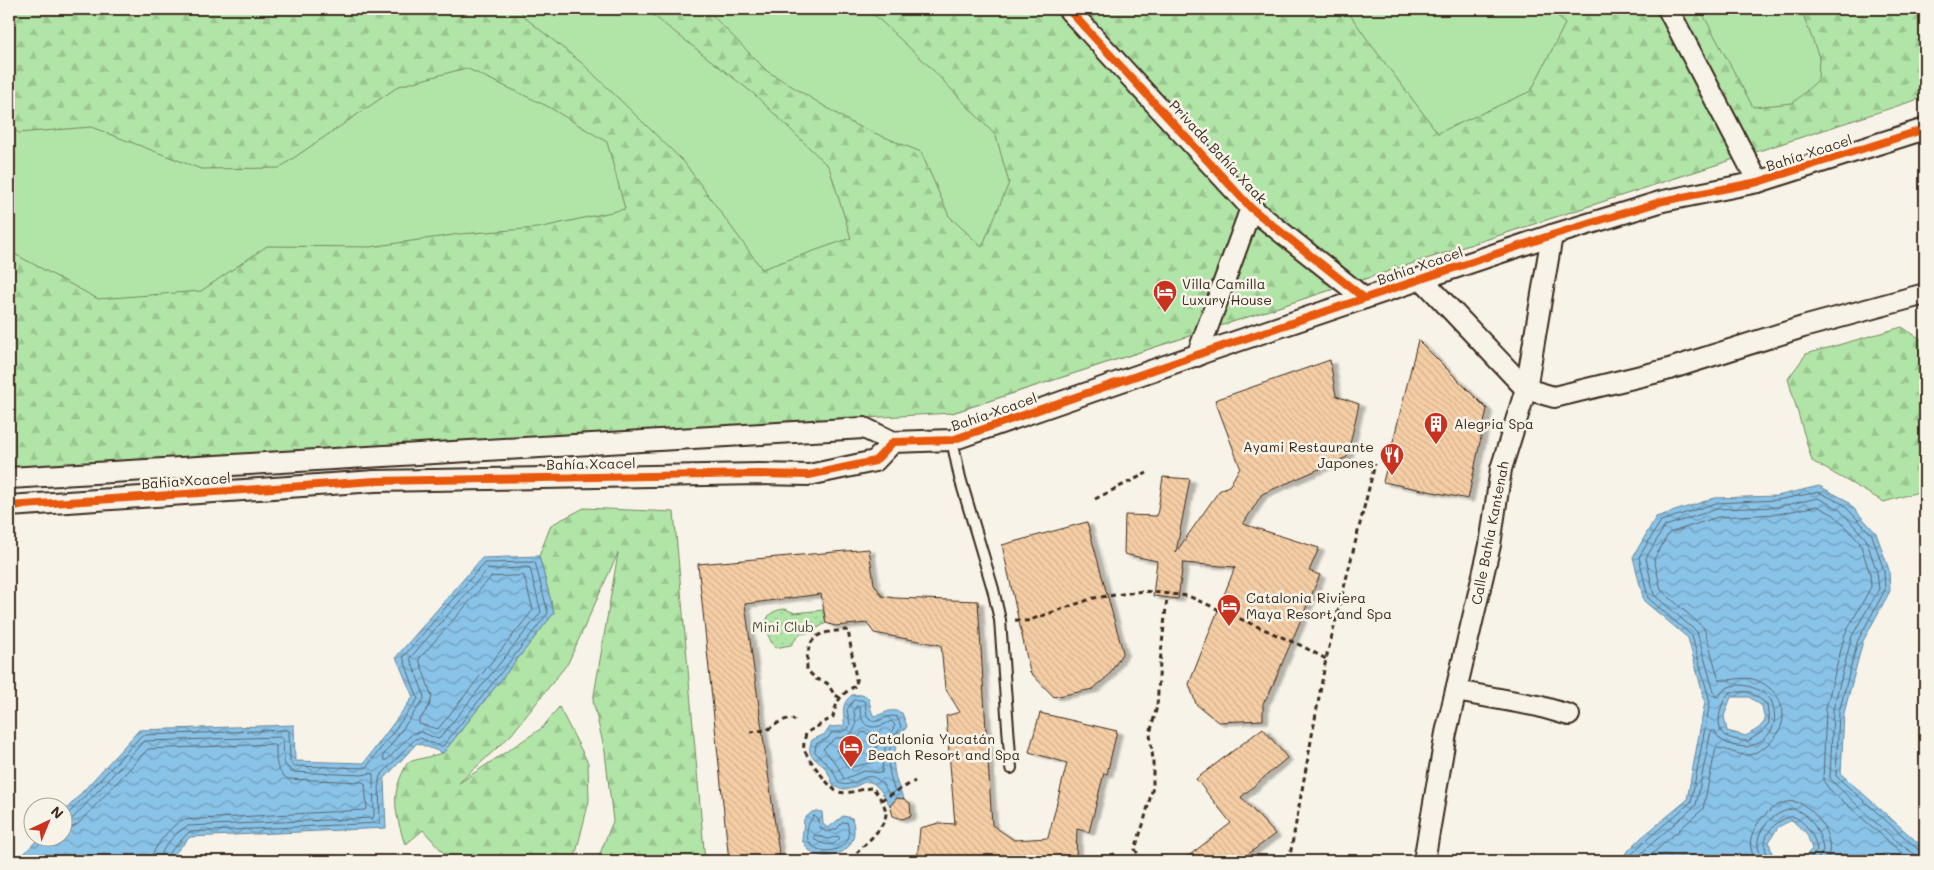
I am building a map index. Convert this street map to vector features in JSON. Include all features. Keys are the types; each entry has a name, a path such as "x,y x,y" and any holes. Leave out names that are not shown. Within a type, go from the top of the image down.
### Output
{"street":[{"name":"Privada Bahía Xaak","path":"1068,9 1251,208 1364,298"},
{"path":"1668,9 1758,182"},
{"name":"Bahía Xcacel","path":"9,478 864,428 893,442 952,440 1552,234 1663,201 1758,182 1925,129"},
{"path":"1196,356 1251,208"},
{"name":"Calle Bahía Kantenah","path":"1424,861 1446,733 1490,545 1500,469 1526,389 1552,234"},
{"path":"1421,278 1526,389 1554,397 1666,370 1803,327 1924,296"},
{"name":"Bahía Xcacel","path":"9,506 375,481 759,474 809,475 876,461 893,442"},
{"path":"1456,691 1538,706 1569,715"}],"lane":[{"path":"952,440 960,478 994,589 1000,620 1012,768"}],"path":[{"path":"1289,861 1326,659 1375,464"},
{"path":"1095,499 1147,473"},
{"path":"1000,620 1027,621 1094,598 1143,591 1188,596 1302,646 1326,659"},
{"path":"1142,861 1135,849 1153,787 1153,760 1150,734 1158,706 1160,663 1167,598"},
{"path":"840,698 834,694 827,683 816,678 807,670 807,654 810,644 817,636 827,632 848,630 857,685 836,702 833,718 806,733 803,747 810,762 837,792 849,793 873,788 883,799 886,814 882,825 849,861"},
{"path":"750,732 767,730 781,721 791,718 795,720"},
{"path":"883,799 915,781"},
{"path":"1084,861 1115,854"}],"green space":[{"path":"9,9 520,9 524,17 583,64 684,162 762,269 851,238 829,167 754,94 645,9 706,9 767,71 855,125 921,152 949,216 982,247 1009,183 996,136 929,66 868,9 1346,9 1438,133 1531,91 1565,24 1551,9 1700,9 1753,107 1793,103 1818,80 1819,57 1801,9 1925,9 1925,97 952,413 9,467 9,251 98,299 201,291 267,246 370,247 460,234 538,228 625,209 607,142 547,106 466,68 399,86 279,168 201,169 91,127 18,133 9,124"},
{"path":"359,9 1835,9 1835,126 952,413 9,340 9,25"},
{"path":"1902,327 1925,342 1925,490 1884,502 1812,461 1788,379 1806,354"},
{"path":"584,508 674,512 705,861 597,861 613,821 605,752 593,701 618,553 568,663 511,735 459,783 542,728 559,707 588,763 589,801 574,861 451,861 423,830 405,845 397,812 396,794 398,784 408,762 443,753 554,613 539,556 551,525"},
{"name":"Mini Club","path":"785,609 795,613 823,610 826,623 809,633 800,634 791,645 775,648 768,635 766,623 771,614"}],"water":[{"path":"1819,486 1846,500 1876,533 1889,570 1890,591 1863,641 1844,713 1841,774 1925,849 1925,861 1801,861 1812,849 1807,834 1792,820 1778,827 1769,842 1773,857 1778,861 1618,861 1641,838 1687,800 1705,702 1688,638 1644,601 1633,557 1656,517 1715,498 1777,496","holes":["1731,697 1749,697 1762,706 1765,721 1759,728 1746,736 1727,731 1724,716"]},
{"path":"539,556 554,613 443,753 417,743 384,779 386,828 190,837 168,861 17,861 29,848 72,848 72,803 139,730 294,725 295,761 364,763 413,697 396,657 482,558"},
{"path":"852,695 860,695 867,698 874,716 890,711 902,713 907,726 897,744 894,758 896,779 904,799 897,798 890,806 874,784 869,782 844,789 834,786 827,771 811,755 810,746 812,740 825,734 830,727 844,726 844,706"},
{"path":"812,812 822,812 823,824 828,828 843,816 852,818 853,838 845,850 831,856 823,856 809,850 806,846 802,840 804,819"}],"building":[{"name":"Alegria Spa","path":"1418,340 1487,409 1468,499 1383,482"},
{"path":"1330,360 1336,396 1359,404 1347,457 1262,494 1243,524 1319,548 1309,571 1320,575 1269,694 1263,703 1263,720 1218,722 1196,704 1189,684 1235,567 1183,563 1178,599 1153,596 1157,561 1124,554 1125,515 1157,516 1163,477 1190,479 1176,552 1219,491 1230,485 1240,467 1215,400"},
{"path":"1087,522 1123,652 1109,675 1093,689 1054,697 1030,672 1002,545"},
{"path":"869,549 874,584 882,596 978,601 992,825 1014,840 1048,838 1067,763 1029,752 1040,713 1117,731 1107,774 1104,773 1089,832 1077,829 1076,861 917,861 920,828 939,823 955,824 946,716 960,712 945,688 941,645 874,633 867,623 835,626 826,623 821,594 745,604 780,861 729,861 698,564"},
{"path":"1263,728 1287,758 1241,797 1275,834 1239,861 1182,861 1231,823 1196,779"},
{"path":"897,798 904,799 910,803 911,816 902,819 893,816 890,806"}],"cycle path":[{"path":"1068,9 1251,208 1364,298"},
{"path":"9,506 375,481 759,474 809,475 875,461 893,442 952,440 1552,235 1663,201 1758,182 1925,129"}],"place":[{"name":"Villa Camilla Luxury House","path":"1165,313"},
{"name":"Alegria Spa","path":"1436,445"},
{"name":"Ayami Restaurante Japones","path":"1392,476"},
{"name":"Catalonia Riviera Maya Resort and Spa","path":"1229,627"},
{"name":"Catalonia Yucatán Beach Resort and Spa","path":"851,768"}]}
